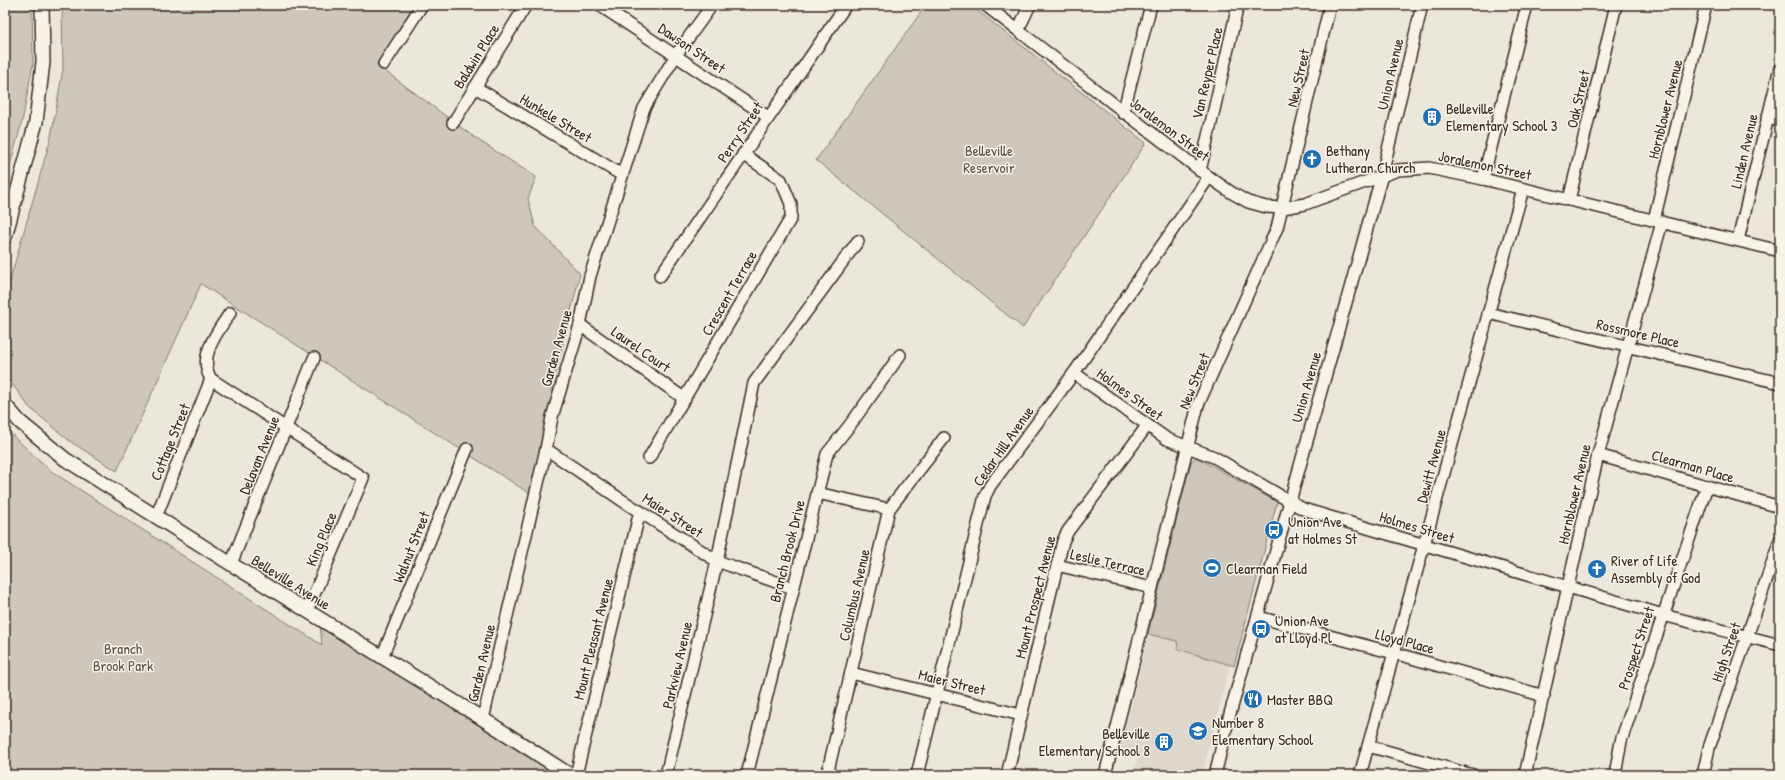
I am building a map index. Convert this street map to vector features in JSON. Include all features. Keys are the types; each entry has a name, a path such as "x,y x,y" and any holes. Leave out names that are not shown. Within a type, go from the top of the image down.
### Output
{"main road":[{"path":"5,237 36,122 43,62 42,5"},
{"name":"Belleville Avenue","path":"5,405 20,422 65,459 231,564 483,719 570,775"},
{"path":"5,412 20,422"}],"street":[{"path":"384,64 422,5"},
{"name":"Baldwin Place","path":"453,123 526,5"},
{"name":"Dawson Street","path":"599,5 768,117"},
{"name":"Garden Avenue","path":"483,719 546,449 552,417 580,324 590,276 622,175 644,108 676,55 712,5"},
{"name":"Perry Street","path":"660,276 846,5"},
{"name":"Joralemon Street","path":"985,5 1122,113 1204,174 1248,202 1283,208 1305,204 1402,169 1429,168 1483,179 1780,251"},
{"path":"1018,30 1030,5"},
{"path":"1122,113 1151,5"},
{"name":"Van Reyper Place","path":"1204,174 1238,5"},
{"name":"New Street","path":"1105,775 1198,405 1277,228 1283,208 1330,5"},
{"name":"Union Avenue","path":"1215,775 1290,501 1382,175 1422,5"},
{"path":"1483,179 1527,5"},
{"name":"Oak Street","path":"1569,200 1616,5"},
{"name":"Hornblower Avenue","path":"1525,775 1598,455 1628,346 1658,221 1706,5"},
{"name":"Linden Avenue","path":"1738,240 1780,68"},
{"name":"Hunkele Street","path":"475,87 622,175"},
{"path":"1767,118 1780,121"},
{"name":"Crescent Terrace","path":"649,458 788,224 792,213 791,204 781,180 743,154"},
{"name":"Cedar Hill Avenue","path":"917,775 985,496 990,486 1074,373 1204,174"},
{"name":"Dewitt Avenue","path":"1360,775 1523,189"},
{"name":"Parkview Avenue","path":"666,775 717,561 754,383 858,241"},
{"path":"230,313 211,343 207,355 206,368 211,379 287,427"},
{"name":"Rossmore Place","path":"1488,313 1780,383"},
{"name":"Laurel Court","path":"580,324 685,398"},
{"name":"Branch Brook Drive","path":"747,775 827,454 853,421 900,355"},
{"name":"Delavan Avenue","path":"231,564 314,358"},
{"name":"Holmes Street","path":"1074,373 1167,439 1187,448 1214,457 1303,509 1663,615 1780,645"},
{"name":"Cottage Street","path":"156,517 211,379"},
{"name":"Mount Prospect Avenue","path":"1007,775 1063,541 1068,531 1147,426"},
{"name":"King Place","path":"287,427 363,478 307,611"},
{"name":"Columbus Avenue","path":"827,775 889,509 944,438"},
{"name":"Walnut Street","path":"382,657 467,449"},
{"name":"Maier Street","path":"546,449 717,561 794,588"},
{"name":"Clearman Place","path":"1598,455 1780,507"},
{"name":"Prospect Street","path":"1615,775 1621,741 1707,486"},
{"path":"817,493 889,509"},
{"name":"Mount Pleasant Avenue","path":"576,775 640,511"},
{"name":"High Street","path":"1703,775 1709,748 1780,540"},
{"name":"Leslie Terrace","path":"1057,566 1152,588"},
{"name":"Lloyd Place","path":"1258,617 1394,653 1544,696"},
{"name":"Maier Street","path":"852,673 1021,715"},
{"path":"1368,746 1473,775"}],"shaded area":[{"path":"1149,634 1177,641 1178,649 1230,665 1202,775 1134,775 1138,755 1119,751"}],"green space":[{"path":"5,5 32,5 33,64 22,122 5,183"},
{"path":"62,5 414,5 377,65 478,140 536,177 528,199 535,226 580,274 552,389 562,399 538,496 530,491 529,493 201,284 117,471 71,442 29,407 7,377 5,377 5,302 51,137 63,69"},
{"name":"Belleville Reservoir","path":"926,5 970,5 1146,143 1023,328 816,160"},
{"name":"Branch Brook Park","path":"5,426 15,438 51,471 322,645 320,625 557,775 5,775"},
{"name":"Clearman Field","path":"1196,457 1277,502 1234,666 1178,649 1177,641 1148,634 1191,462"}],"place":[{"name":"Belleville Elementary School 3","path":"1432,117"},
{"name":"Bethany Lutheran Church","path":"1312,159"},
{"name":"Union Ave at Holmes St","path":"1274,530"},
{"name":"Clearman Field","path":"1212,568"},
{"name":"River of Life Assembly of God","path":"1597,569"},
{"name":"Union Ave at Lloyd Pl","path":"1261,629"},
{"name":"Master BBQ","path":"1253,699"},
{"name":"Number 8 Elementary School","path":"1198,731"},
{"name":"Belleville Elementary School 8","path":"1164,742"}]}
